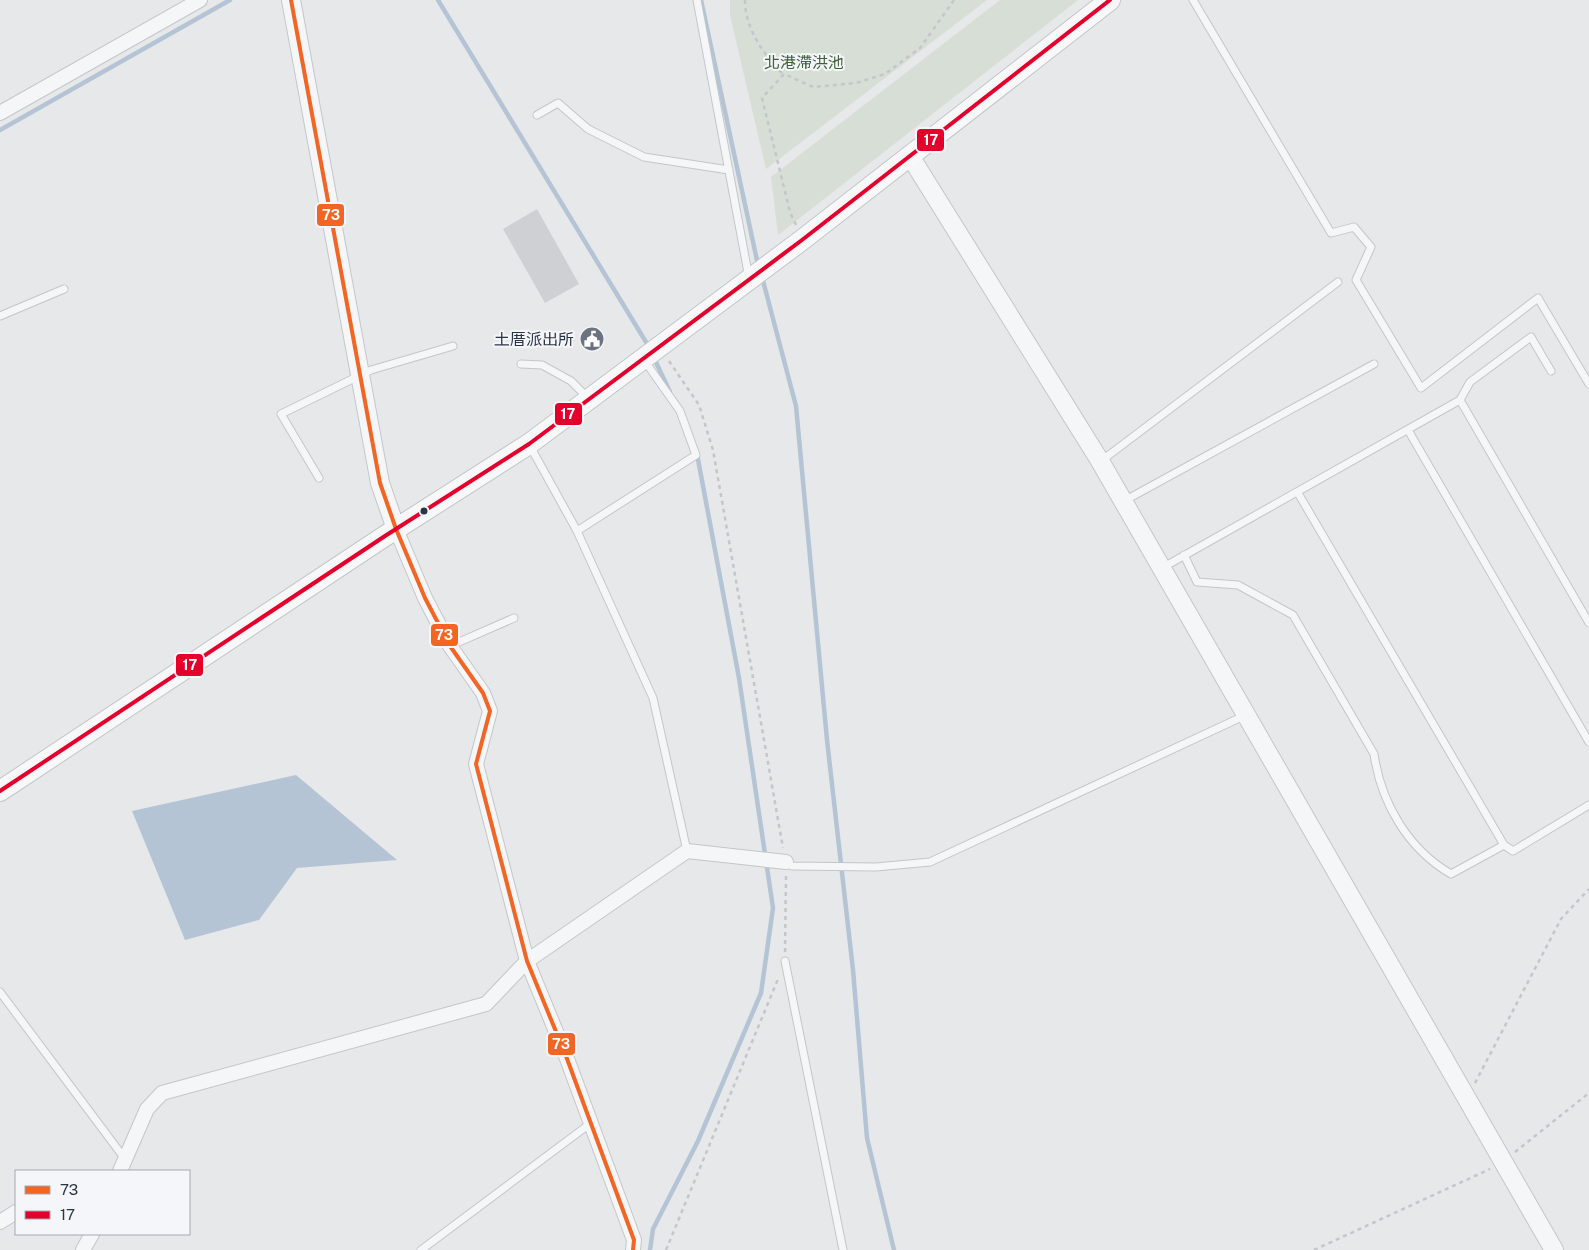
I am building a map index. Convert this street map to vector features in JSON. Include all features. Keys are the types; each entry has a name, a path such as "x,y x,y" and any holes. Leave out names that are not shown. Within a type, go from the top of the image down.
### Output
{"main road":[{"path":"0,791 396,529 529,444 590,400 658,345 802,240 1110,0"}],"street":[{"path":"0,113 200,0"},
{"path":"291,0 380,483 396,529 425,598 450,646 483,693 490,711 476,764 527,961 591,1123 634,1240 633,1250"},
{"path":"910,156 1124,501 1466,1100 1554,1250"},
{"path":"123,1165 147,1109 162,1093 486,1004 527,961 687,851 786,862"},
{"path":"0,1222 15,1213"},
{"path":"83,1250 91,1235"}],"lane":[{"path":"697,0 749,278"},
{"path":"1193,0 1331,232 1354,226 1371,247 1356,280 1421,388 1538,298 1589,384"},
{"path":"537,115 558,103 588,129 644,157 729,170"},
{"path":"1100,461 1338,282"},
{"path":"0,316 64,289"},
{"path":"1162,568 1460,400 1470,382 1531,336 1551,371"},
{"path":"319,478 281,414 371,370 453,346"},
{"path":"577,530 696,455 680,411 643,358"},
{"path":"521,364 542,365 571,381 590,400"},
{"path":"1124,501 1374,364"},
{"path":"1460,400 1589,623"},
{"path":"1408,430 1589,742"},
{"path":"529,444 577,530 653,698 687,851"},
{"path":"1298,493 1504,845 1513,851 1589,805"},
{"path":"1184,555 1197,582 1238,585 1293,614 1374,754 1377,776 1402,830 1436,865 1451,874 1504,845"},
{"path":"450,646 514,618"},
{"path":"786,862 792,866 876,867 930,862 1246,715"},
{"path":"785,961 843,1250"},
{"path":"0,992 123,1165"},
{"path":"421,1250 591,1123"}],"path":[{"path":"745,0 745,12 755,37 767,58 784,74 813,88 856,83 885,74 920,48 954,0"},
{"path":"784,74 762,98 790,212 802,240"},
{"path":"658,345 699,405 713,450 786,862 785,961 666,1250"},
{"path":"1466,1100 1561,919 1589,889"},
{"path":"1314,1250 1503,1163 1589,1093"}],"green space":[{"name":"北港滯洪池","path":"730,0 987,0 766,169 730,15"},
{"path":"1000,0 1078,0 778,235 771,177"}],"water":[{"path":"296,775 397,860 297,868 259,920 185,940 132,811"}],"building":[{"path":"537,209 579,284 545,303 503,229"}],"waterway":[{"path":"0,130 230,0"},
{"path":"438,0 649,347"},
{"path":"701,0 758,265"},
{"path":"762,277 796,406 827,740 853,970 867,1138 894,1250"},
{"path":"654,358 670,392"},
{"path":"650,1250 653,1229 698,1141 761,993 773,908 739,678 697,454"}],"transit line":[{"name":"73","path":"291,0 380,483 396,529 425,598 450,646 483,693 490,711 476,764 527,961 566,1056 634,1240 633,1250"},
{"name":"17","path":"0,791 385,536 529,444 802,240 1110,0"}],"place":[{"name":"土厝派出所","path":"592,339"}]}
